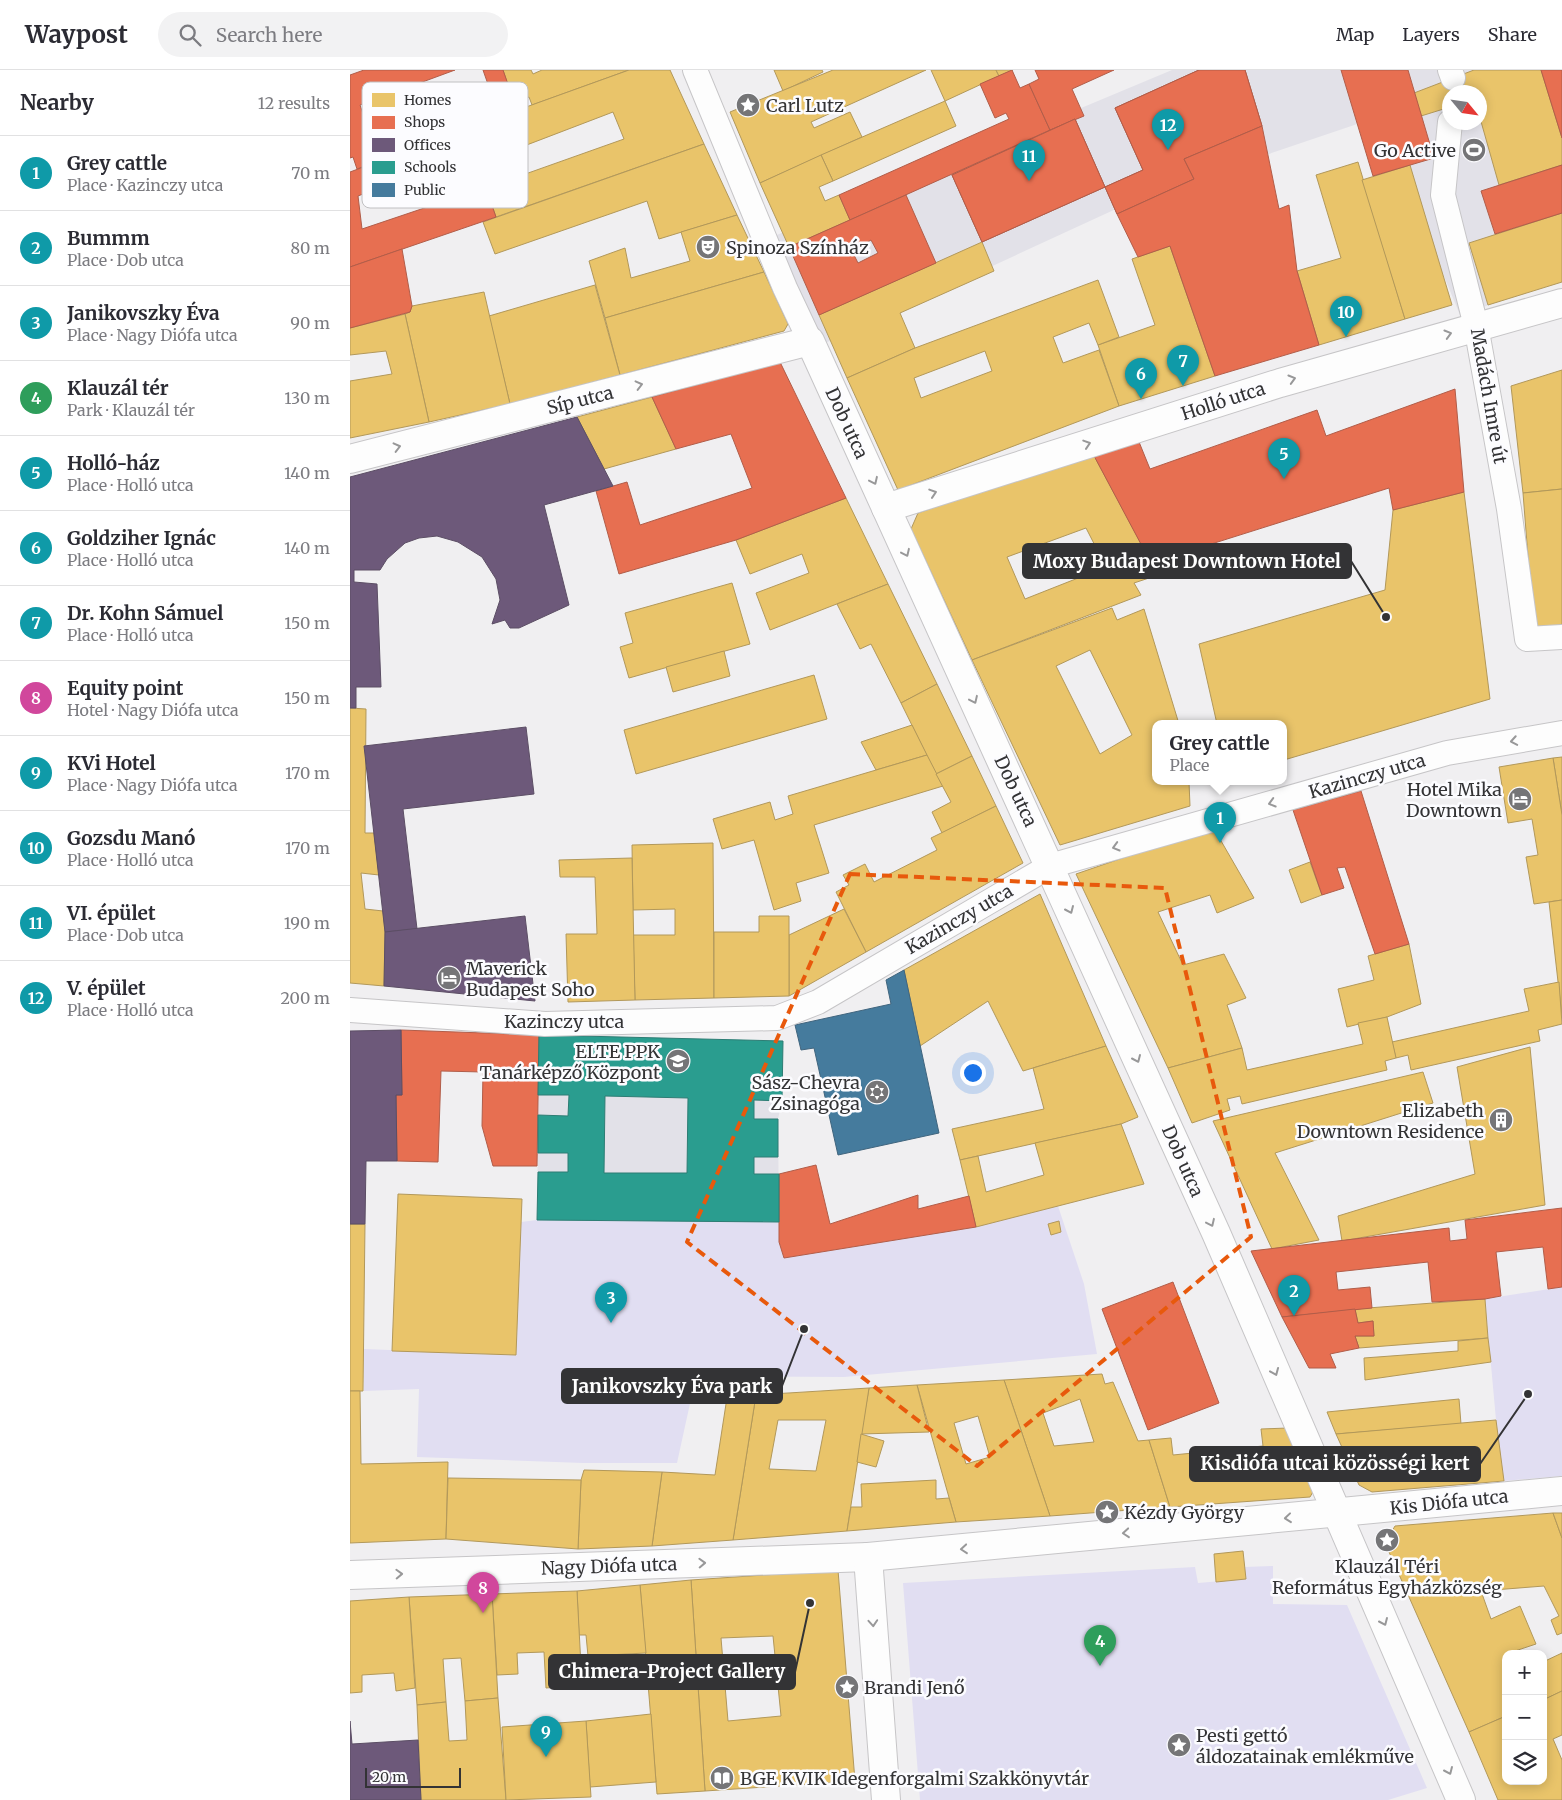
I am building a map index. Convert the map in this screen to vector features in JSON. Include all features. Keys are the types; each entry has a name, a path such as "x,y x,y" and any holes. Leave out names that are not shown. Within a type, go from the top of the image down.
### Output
{"street":[{"name":"Dob utca","path":"695,70 785,288 1216,1233 1461,1800"},
{"name":"Madách Imre út","path":"1449,130 1443,195 1476,326 1509,509 1527,638 1562,637"},
{"name":"Holló utca","path":"886,508 1280,383 1562,303"},
{"name":"Síp utca","path":"350,459 810,341"},
{"name":"Kazinczy utca","path":"350,1010 545,1024 777,1018 818,1002 1050,866 1447,753 1562,733"},
{"name":"Kis Diófa utca","path":"868,1558 1562,1491"},
{"name":"Nagy Diófa utca","path":"350,1575 868,1558"},
{"path":"868,1558 886,1800"}],"highlighted area":[{"path":"850,874 1165,888 1251,1237 977,1466 687,1242"}],"shaded area":[{"path":"1172,70 1562,70 1562,280 1460,315 1378,117 1142,197 821,345 772,237"},
{"path":"539,1035 783,1041 782,1101 778,1119 779,1222 537,1220"},
{"path":"1058,1206 1084,1284 1097,1354 844,1377 696,1376 677,1463 583,1463 417,1457 419,1389 364,1391 364,1349 516,1355 521,1222 537,1220 779,1222 779,1242 784,1258 976,1227"},
{"path":"1562,1287 1562,1476 1504,1481 1496,1420 1485,1299"},
{"path":"1273,1566 1273,1604 1347,1605 1427,1788 1388,1800 920,1800 903,1583 1195,1567 1198,1583 1245,1579 1244,1567"}],"building: Homes":[{"path":"503,70 531,70 533,74 542,70 629,70 532,105 528,97 528,82 507,82"},
{"path":"629,70 670,70 704,144 528,206 528,173 624,139 613,112 528,144 528,106"},
{"path":"774,70 822,70 823,72 783,91"},
{"path":"833,70 926,70 811,122 814,128 850,112 862,137 760,183 730,112"},
{"path":"931,70 996,70 999,76 945,101"},
{"path":"996,70 1013,70 999,76"},
{"path":"1474,70 1541,70 1562,138 1562,165 1499,185 1483,130 1487,130 1487,85 1442,85 1442,109 1421,116 1414,93"},
{"path":"945,101 956,126 833,181 821,155"},
{"path":"704,144 737,215 659,239 647,201 495,254 483,222 523,208 528,208 528,206"},
{"path":"821,155 833,181 819,187 825,201 839,195 850,220 789,247 760,183"},
{"path":"1358,162 1405,319 1319,345 1297,271 1341,258 1316,175"},
{"path":"1410,165 1452,305 1405,319 1362,180"},
{"path":"493,208 522,208 496,217"},
{"path":"1562,213 1562,282 1488,305 1469,243"},
{"path":"737,215 764,272 605,318 589,261 625,248 631,278 690,261 681,232"},
{"path":"982,242 994,271 900,313 915,348 847,378 819,315"},
{"path":"1170,246 1215,376 1119,406 1098,345 1155,325 1132,259"},
{"path":"764,272 788,324 784,331 620,375 605,318"},
{"path":"1098,280 1119,337 1098,345 1089,323 1053,337 1063,363 1099,350 1119,406 898,490 847,378 915,348","holes":["985,351 992,371 921,398 914,378"]},
{"path":"595,285 620,375 510,404 489,316"},
{"path":"484,292 510,404 429,422 405,314 410,312 412,306"},
{"path":"405,314 429,422 350,438 350,381 392,374 386,351 350,355 350,328"},
{"path":"1562,370 1562,489 1523,493 1511,386"},
{"path":"652,397 676,449 604,469 577,417"},
{"path":"1092,452 1158,575 1134,583 1141,595 972,660 911,529 918,513","holes":["1086,528 1106,567 1025,599 1007,557"]},
{"path":"1562,489 1562,630 1534,632 1523,493"},
{"path":"1464,492 1490,699 1287,759 1287,720 1216,720 1199,644 1385,590 1393,510"},
{"path":"846,498 888,584 770,630 756,593 809,573 802,554 750,574 736,540"},
{"path":"732,583 750,644 629,678 620,647 633,643 625,613"},
{"path":"888,584 937,684 901,703 871,644 860,649 837,604"},
{"path":"1112,608 1117,620 1144,609 1178,720 1152,720 1152,785 1189,785 1190,806 1060,845 972,660","holes":["1090,650 1132,735 1100,754 1056,666"]},
{"path":"724,651 730,676 673,692 666,667"},
{"path":"814,675 827,719 636,774 624,730"},
{"path":"937,684 972,756 936,774 901,703"},
{"path":"350,708 366,709 365,833 374,833 379,875 361,873 365,909 383,911 385,932 384,986 350,983"},
{"path":"912,725 927,755 876,770 861,742"},
{"path":"927,755 943,786 814,825 829,873 796,883 801,901 774,910 754,840 722,849 713,819 770,802 775,820 793,814 788,796"},
{"path":"972,756 996,806 942,833 932,812 951,802 936,774"},
{"path":"1562,757 1562,815 1553,758"},
{"path":"1553,758 1562,815 1562,900 1534,904 1526,857 1538,855 1532,819 1508,823 1499,767"},
{"path":"996,806 1023,863 866,952 836,892 849,885 843,875 865,864 874,882 937,850 931,838"},
{"path":"1213,827 1254,898 1217,913 1210,895 1158,912 1183,965 1224,954 1246,998 1227,1005 1242,1048 1168,1068 1076,874"},
{"path":"713,843 714,998 635,1000 633,935 675,935 675,909 633,910 632,845"},
{"path":"632,858 635,1000 568,1002 566,934 597,934 595,877 560,877 559,860"},
{"path":"1310,862 1322,895 1301,903 1289,870"},
{"path":"1040,894 1106,1046 1023,1071 988,1001 920,1046 904,970"},
{"path":"1562,900 1562,1017 1549,902"},
{"path":"844,909 866,952 789,996 789,935"},
{"path":"759,916 789,916 789,996 714,998 714,932 759,932"},
{"path":"1409,944 1421,1004 1387,1017 1347,1027 1338,989 1374,980 1368,956"},
{"path":"1559,982 1562,1024 1538,1030 1540,1041 1411,1070 1408,1055 1396,1058 1392,1042 1529,1011 1524,989"},
{"path":"1387,1017 1396,1058 1385,1061 1387,1070 1242,1104 1240,1096 1227,1099 1230,1110 1192,1123 1168,1068 1242,1048 1247,1070 1363,1044 1358,1023"},
{"path":"1106,1046 1138,1117 1121,1124 960,1160 952,1129 1044,1109 1033,1068"},
{"name":"Elizabeth Downtown Residence","path":"1530,1047 1545,1205 1342,1241 1338,1216 1475,1174 1457,1067"},
{"name":"Elizabeth Downtown Residence","path":"1423,1072 1433,1103 1275,1153 1319,1240 1272,1249 1213,1121"},
{"path":"1121,1124 1144,1184 976,1227 960,1160 978,1156 986,1192 1044,1175 1035,1143"},
{"path":"398,1194 522,1199 516,1355 392,1351"},
{"path":"1059,1221 1061,1232 1051,1235 1048,1224"},
{"path":"350,1224 365,1224 363,1391 350,1391"},
{"path":"1485,1299 1488,1338 1359,1348 1355,1336 1374,1336 1373,1321 1358,1323 1355,1309"},
{"path":"1488,1338 1491,1362 1365,1380 1364,1358 1458,1351 1458,1341"},
{"path":"1102,1374 1105,1384 1113,1382 1138,1441 1149,1440 1170,1507 1050,1516 1004,1380","holes":["1080,1399 1094,1442 1054,1446 1043,1413"]},
{"path":"1004,1380 1050,1516 956,1522 917,1385","holes":["978,1416 990,1457 966,1464 954,1423"]},
{"path":"917,1385 929,1432 861,1434 869,1388"},
{"path":"869,1388 847,1531 733,1540 756,1395","holes":["778,1420 826,1420 816,1471 769,1469"]},
{"path":"350,1391 360,1391 361,1464 448,1462 446,1539 350,1543"},
{"path":"728,1391 756,1395 733,1540 652,1546 662,1472 715,1475"},
{"path":"1459,1399 1461,1424 1336,1434 1327,1412"},
{"path":"1496,1420 1504,1481 1372,1492 1359,1485 1336,1434"},
{"path":"1288,1428 1317,1485 1310,1497 1170,1507 1149,1440 1171,1438 1173,1455 1263,1446 1261,1429"},
{"path":"861,1434 884,1441 876,1467 857,1462"},
{"path":"584,1470 662,1472 652,1546 578,1549 581,1480"},
{"path":"448,1478 581,1480 578,1549 446,1539"},
{"path":"936,1480 936,1499 949,1498 956,1522 847,1531 851,1507 862,1507 861,1484"},
{"path":"1553,1513 1562,1538 1562,1633 1557,1635 1551,1620 1559,1616 1544,1586 1481,1591 1491,1619 1520,1606 1536,1644 1518,1650 1502,1650 1502,1718 1469,1732 1385,1543 1395,1526"},
{"path":"1553,1513 1562,1513 1562,1538"},
{"path":"1243,1551 1246,1579 1216,1582 1214,1554"},
{"path":"838,1570 855,1781 705,1791 691,1580","holes":["773,1636 781,1716 728,1721 721,1638"]},
{"path":"691,1580 705,1791 657,1794 640,1585"},
{"path":"640,1585 646,1653 588,1656 586,1635 579,1635 577,1591"},
{"path":"577,1591 582,1685 546,1688 544,1652 517,1653 518,1674 497,1675 492,1594"},
{"path":"492,1594 498,1698 465,1701 461,1658 443,1659 446,1702 417,1705 409,1597"},
{"path":"409,1597 415,1688 396,1691 394,1673 362,1675 362,1692 350,1693 350,1601"},
{"path":"1562,1653 1562,1691 1547,1698 1547,1695 1547,1660"},
{"path":"1562,1691 1562,1735 1553,1739 1562,1760 1562,1800 1498,1800 1469,1732 1502,1718 1502,1785 1547,1785 1547,1698"},
{"path":"498,1698 506,1800 421,1800 417,1705 446,1702 449,1741 467,1740 465,1701"},
{"path":"651,1714 656,1782 590,1787 586,1721"},
{"path":"586,1721 591,1797 506,1800 502,1727"}],"building: Shops":[{"path":"364,70 455,70 422,82 362,82 362,104 360,105 362,111 362,167 357,169 353,157 350,158 350,75"},
{"path":"483,70 503,70 507,82 487,82"},
{"path":"1012,70 1020,88 1029,84 1050,130 850,220 839,195 1009,119 1006,113 995,118 980,84"},
{"path":"1035,70 1114,70 1072,89 1084,116 1050,130 1029,84 1039,79"},
{"path":"1199,70 1245,70 1262,126 1184,159 1194,179 1117,214 1105,187 1143,170 1115,108","holes":["1202,101 1208,114 1189,123 1183,111"]},
{"path":"1199,70 1245,70 1262,126 1184,159 1194,179 1117,214 1105,187 1143,170 1115,108"},
{"path":"1341,70 1408,70 1434,158 1373,176"},
{"path":"1541,70 1562,70 1562,138"},
{"path":"1075,119 1105,187 982,242 952,175","holes":["1034,172 1040,187 1021,193 1016,179"]},
{"path":"1075,119 1105,187 982,242 952,175"},
{"path":"1262,126 1279,209 1289,205 1297,271 1319,345 1215,376 1170,246 1138,257 1117,214 1194,179 1184,159"},
{"path":"1562,165 1562,213 1495,234 1481,191"},
{"path":"362,168 362,194 358,196 362,229 424,208 493,208 496,217 350,267 350,172"},
{"path":"906,195 936,263 819,315 789,247","holes":["871,240 878,253 858,263 852,251"]},
{"path":"402,249 412,306 410,312 350,328 350,267"},
{"path":"780,362 846,498 736,540 619,574 596,491 627,482 640,525 752,488 731,434 676,449 652,397"},
{"path":"1455,389 1464,492 1393,510 1389,488 1151,563 1092,452 1137,437 1150,469 1317,410 1326,436"},
{"path":"1361,791 1409,944 1375,954 1345,867 1337,868 1344,888 1322,895 1293,810"},
{"path":"401,1030 539,1035 537,1166 493,1166 482,1126 483,1072 441,1071 438,1162 397,1161 396,1095 402,1095"},
{"path":"816,1165 830,1224 918,1195 918,1209 969,1196 976,1227 784,1258 779,1242 779,1174"},
{"path":"1562,1208 1562,1287 1548,1289 1543,1247 1496,1252 1501,1296 1485,1299 1432,1302 1428,1262 1336,1272 1338,1290 1370,1287 1372,1308 1282,1317 1251,1251 1449,1228 1450,1241 1467,1239 1465,1220"},
{"path":"1173,1282 1219,1403 1148,1430 1102,1309"},
{"path":"1355,1309 1358,1323 1373,1321 1374,1336 1355,1336 1359,1348 1330,1354 1336,1368 1309,1368 1282,1317"}],"building: Offices":[{"path":"577,417 613,486 544,505 569,605 519,628 510,628 505,620 492,624 500,600 496,579 482,557 458,542 437,536 419,538 405,543 387,559 380,570 354,570 354,582 377,584 381,687 356,687 356,708 350,708 350,477"},
{"path":"526,727 534,794 403,809 417,929 385,932 364,746"},
{"path":"525,916 535,1001 384,986 385,932"},
{"path":"401,1030 402,1095 396,1095 397,1161 366,1161 365,1224 350,1224 350,1031"},
{"path":"350,1721 352,1744 418,1740 421,1800 350,1800"}],"building: Schools":[{"path":"539,1035 783,1041 782,1101 754,1100 754,1119 778,1119 778,1157 754,1157 754,1174 779,1174 779,1222 537,1220 538,1172 568,1172 568,1153 538,1153 538,1115 568,1116 569,1095 538,1095","holes":["605,1096 688,1098 687,1173 604,1173"]}],"building: Public":[{"name":"Sász-Chevra Zsinagóga","path":"904,970 939,1133 838,1155 814,1048 801,1050 795,1025 891,1004 886,980"}],"place":[{"name":"Carl Lutz","path":"748,105"},
{"name":"V. épület","path":"1168,150"},
{"name":"Go Active","path":"1474,150"},
{"name":"VI. épület","path":"1029,181"},
{"name":"Spinoza Színház","path":"708,247"},
{"name":"Gozsdu Manó","path":"1346,337"},
{"name":"Dr. Kohn Sámuel","path":"1183,386"},
{"name":"Goldziher Ignác","path":"1141,399"},
{"name":"Holló-ház","path":"1284,479"},
{"name":"Moxy Budapest Downtown Hotel","path":"1386,617"},
{"name":"Hotel Mika Downtown","path":"1520,799"},
{"name":"Grey cattle","path":"1220,843"},
{"name":"Maverick Budapest Soho","path":"449,978"},
{"name":"ELTE PPK Tanárképző Központ","path":"678,1061"},
{"name":"Sász-Chevra Zsinagóga","path":"877,1092"},
{"name":"Elizabeth Downtown Residence","path":"1501,1120"},
{"name":"Bummm","path":"1294,1316"},
{"name":"Janikovszky Éva","path":"611,1323"},
{"name":"Janikovszky Éva park","path":"804,1329"},
{"name":"Kisdiófa utcai közösségi kert","path":"1528,1394"},
{"name":"Kézdy György","path":"1107,1512"},
{"name":"Klauzál Téri Református Egyházközség","path":"1387,1540"},
{"name":"Chimera-Project Gallery","path":"810,1603"},
{"name":"Equity point","path":"483,1613"},
{"name":"Klauzál tér","path":"1100,1666"},
{"name":"Brandi Jenő","path":"847,1687"},
{"name":"Pesti gettó áldozatainak emlékműve","path":"1179,1745"},
{"name":"KVi Hotel","path":"546,1757"},
{"name":"BGE KVIK Idegenforgalmi Szakkönyvtár","path":"722,1778"}]}
